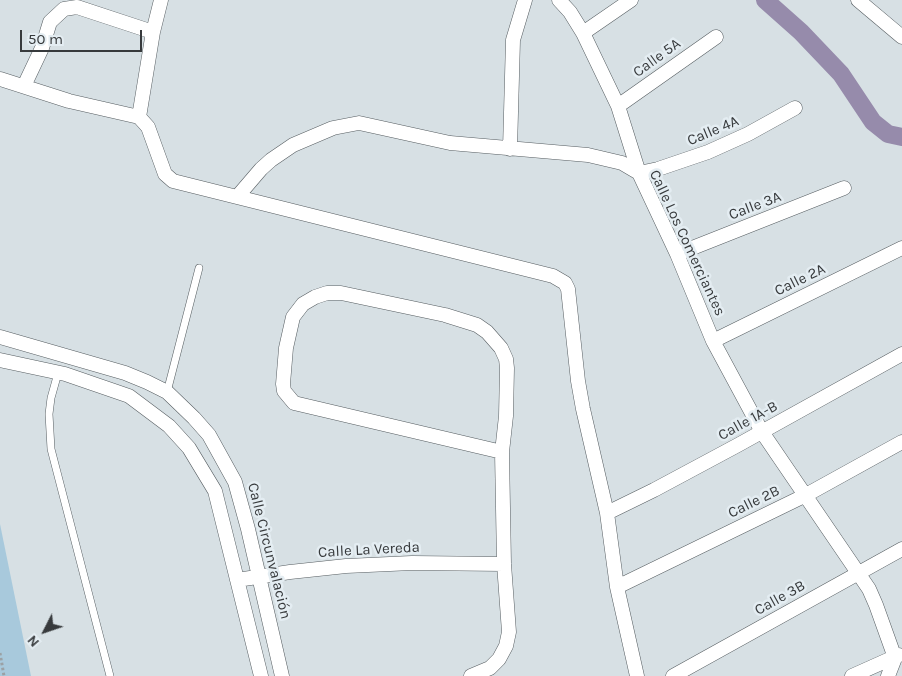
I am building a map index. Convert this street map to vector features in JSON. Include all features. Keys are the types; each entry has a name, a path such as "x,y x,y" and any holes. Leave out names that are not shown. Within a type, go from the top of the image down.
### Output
{"street":[{"path":"139,117 153,32 161,0"},
{"path":"510,149 513,40 525,0"},
{"path":"558,0 570,12 583,33 618,106 639,173"},
{"path":"583,33 631,0"},
{"path":"858,0 902,37"},
{"path":"24,86 42,48 50,22 64,9 77,7 153,32"},
{"name":"Calle 5A","path":"618,106 716,37"},
{"path":"0,79 68,101 139,117 148,127 165,174 173,181 560,278 568,288 578,382 607,513 617,587 637,676"},
{"name":"Calle 4A","path":"639,173 658,169 708,152 748,134 795,108"},
{"name":"Calle Los Comerciantes","path":"237,197 261,169 280,153 302,140 352,123 383,127 450,143 588,155 622,163 639,173 677,254 713,341 762,432 859,573 899,656"},
{"name":"Calle 3A","path":"677,254 844,188"},
{"name":"Calle 2A","path":"713,341 902,248"},
{"path":"471,676 490,668 499,659 506,646 509,632 504,564 502,452 508,387 506,359 495,340 477,325 445,315 341,293 327,293 315,297 303,304 293,317 286,348 283,384 284,391 294,403 502,452"},
{"name":"Calle Circunvalación","path":"0,337 125,373 167,392 209,435 235,482 282,676"},
{"name":"Calle 1A-B","path":"607,513 762,432 902,354"},
{"path":"0,360 58,373 129,396 169,426 189,448 215,491 261,676"},
{"name":"Calle 2B","path":"617,587 806,495 902,442"},
{"name":"Calle 3B","path":"673,676 902,549"},
{"name":"Calle La Vereda","path":"237,580 346,566 412,563 504,564"},
{"path":"852,676 899,656"},
{"path":"888,676 899,656"}],"lane":[{"path":"167,392 199,268"},
{"path":"58,373 49,414 51,449 110,676"}],"path":[{"path":"0,653 4,676"}],"shaded area":[{"path":"0,524 31,676 0,676"}],"waterway":[{"path":"765,0 801,32 841,74 873,122 888,134 902,137"}]}
